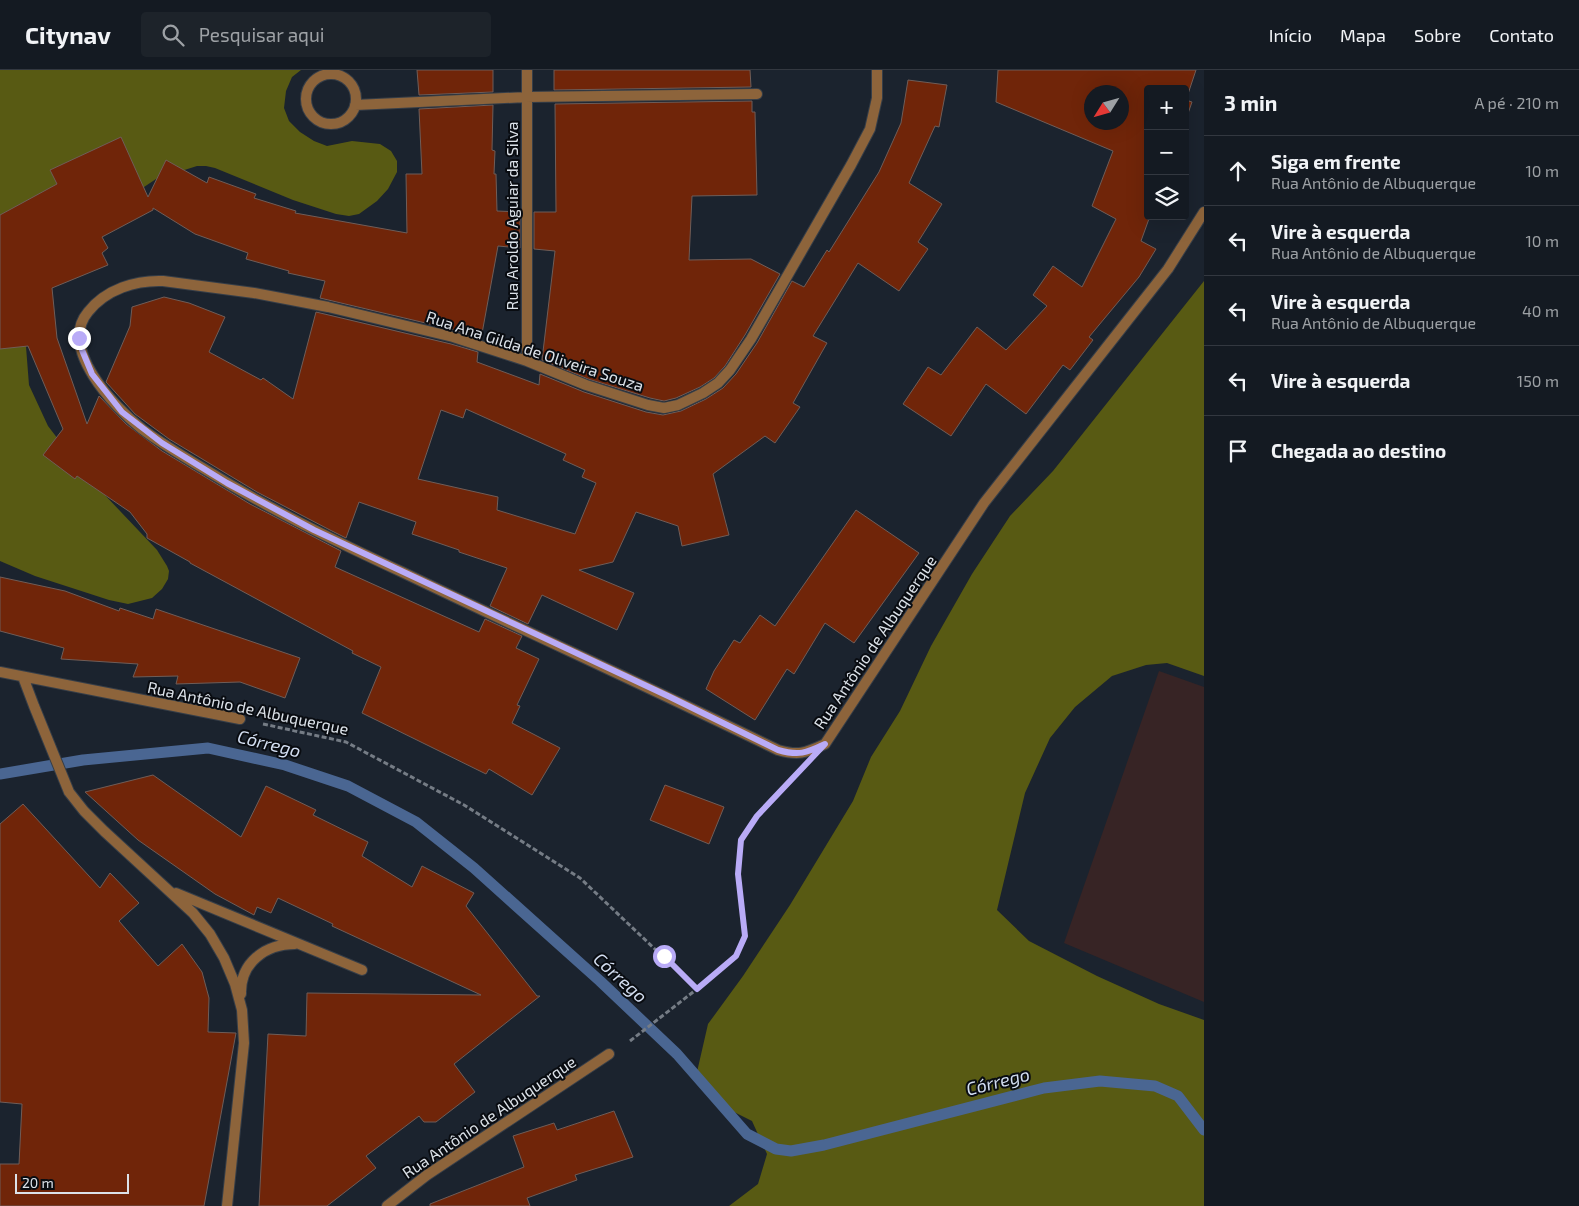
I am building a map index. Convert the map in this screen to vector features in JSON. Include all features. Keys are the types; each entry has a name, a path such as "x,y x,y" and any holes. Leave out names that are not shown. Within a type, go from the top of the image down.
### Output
{"street":[{"name":"Rua Aroldo Aguiar da Silva","path":"527,70 527,361"},
{"name":"Rua Ana Gilda de Oliveira Souza","path":"825,744 804,754 792,754 778,750 668,696 314,530 227,483 162,443 122,412 92,374 82,350 79,329 81,321 93,305 108,294 135,283 164,281 254,293 328,307 453,337 527,361 648,405 664,408 678,405 718,383 730,370 750,339 870,129 877,98 878,70"},
{"path":"326,74 335,74 349,82 356,97 355,105 347,118 331,124 323,123 316,119 306,106 306,98 308,90 318,77 326,74"},
{"path":"355,105 527,97 757,94"},
{"name":"Rua Antônio de Albuquerque","path":"825,744 984,504 1168,269 1204,212"},
{"name":"Rua Antônio de Albuquerque","path":"0,672 240,719"},
{"path":"23,677 69,792 104,832 193,913 210,934 224,958 235,984 242,1010"},
{"path":"169,890 362,970"},
{"path":"227,1206 244,1043 241,982 244,972 255,958 283,945 301,945"},
{"name":"Rua Antônio de Albuquerque","path":"387,1206 427,1174 608,1054"}],"path":[{"name":"Rua Antônio de Albuquerque","path":"240,719 346,742 464,805 580,878 697,989 736,956 745,936 738,874 741,840 757,816 825,744"},
{"path":"624,1046 697,989"}],"shaded area":[{"path":"0,70 301,70 292,77 286,91 284,108 289,121 300,132 314,141 327,146 352,141 380,144 391,151 397,161 397,172 388,189 377,201 359,214 349,216 336,214 293,200 206,166 197,166 156,179 135,193 49,279 25,334 29,385 48,426 84,473 157,550 167,566 169,571 168,579 162,589 152,598 128,604 109,600 35,576 0,561"},
{"path":"1204,281 1204,676 1167,663 1146,665 1112,676 1075,707 1050,738 1025,793 997,910 1029,941 1097,976 1159,1004 1204,1020 1204,1206 729,1206 758,1184 767,1154 752,1121 718,1104 697,1072 708,1024 743,976 790,905 853,801 871,757 900,711 931,646 972,574 1010,516 1053,471"},
{"path":"1159,671 1204,687 1204,1002 1064,943"}],"building":[{"path":"417,70 493,70 493,92 419,95"},
{"path":"554,70 750,70 751,87 554,90"},
{"path":"998,70 1196,70 1189,91 1189,85 1144,85 1144,220 1149,220 1141,241 1156,249 1139,277 1089,337 1093,340 1070,370 1063,365 1026,414 986,384 951,436 903,404 928,367 941,375 977,327 1006,350 1047,306 1033,295 1053,266 1082,287 1116,219 1092,206 1113,151 996,102"},
{"path":"908,80 947,85 939,127 935,126 909,183 942,204 918,242 928,249 899,291 858,263 813,336 827,343 793,403 800,407 775,443 765,436 713,474 729,535 682,546 678,526 636,512 613,562 579,570 634,593 617,630 542,595 528,624 490,606 507,568 412,534 416,522 359,502 346,538 257,492 169,439 135,414 106,382 130,326 132,307 164,297 189,303 225,317 209,352 261,380 263,378 293,399 316,312 478,352 477,362 539,385 540,374 584,392 646,412 663,415 681,411 723,388 736,374 757,343 792,281 804,287 827,250 829,252 879,172 901,123","holes":["466,409 566,454 563,460 585,470 582,477 596,483 575,534 497,510 498,497 418,479 441,410 463,418"]},
{"path":"752,101 752,112 755,112 757,195 692,196 689,260 751,259 780,274 725,366 714,378 700,387 676,398 664,401 588,379 542,360 555,251 534,249 534,212 556,212 555,104"},
{"path":"493,105 492,150 495,151 494,174 496,174 497,211 520,212 520,248 498,246 481,339 455,330 320,298 325,281 288,273 289,271 246,259 248,253 195,234 153,208 153,210 102,237 108,248 102,253 108,265 52,288 57,338 87,424 99,396 126,424 162,451 250,504 341,551 335,567 479,632 485,619 522,636 516,648 539,659 517,705 520,706 512,723 560,748 532,795 489,769 486,774 362,713 381,667 352,653 353,651 147,538 147,534 130,512 77,476 75,479 43,455 63,429 28,346 0,349 0,215 57,184 50,170 121,137 148,197 166,160 207,183 209,177 256,194 254,198 296,211 295,213 407,233 406,174 422,174 419,109"},
{"path":"856,510 919,553 854,643 825,623 794,674 787,669 755,720 706,689 714,671 734,640 740,643 760,615 775,626"},
{"path":"0,577 65,591 119,611 120,608 153,619 156,609 300,658 285,698 240,682 176,684 178,676 133,677 138,664 61,659 64,648 0,631"},
{"path":"153,775 241,837 266,786 316,810 313,815 368,842 362,856 412,887 422,866 474,893 466,906 537,996 540,996 454,1064 475,1092 436,1122 424,1122 419,1116 366,1156 376,1168 327,1206 259,1206 268,1034 306,1036 307,993 481,995 332,926 333,924 278,898 271,913 257,907 254,915 215,894 138,840 85,792"},
{"path":"665,785 724,807 709,844 650,820"},
{"path":"23,804 100,888 110,873 139,903 119,921 158,966 182,944 202,972 209,998 208,1032 236,1033 204,1206 0,1206 0,1164 19,1164 22,1104 0,1102 0,824"},
{"path":"614,1111 633,1157 575,1175 577,1180 527,1198 530,1206 430,1206 430,1204 524,1167 513,1136 554,1123 557,1130"}],"waterway":[{"name":"Córrego","path":"0,774 83,760 208,748 285,765 348,786 416,822 474,868 600,981 677,1054 747,1134 776,1149 791,1151 824,1145 1044,1088 1100,1081 1155,1086 1178,1096 1204,1130"}],"route":[{"path":"79,338 86,362 92,374 122,412 140,428 162,443 227,483 314,530 472,606 668,696 778,750 792,754 804,754 825,744 757,816 741,840 738,874 745,936 736,956 697,989 664,956"}]}
